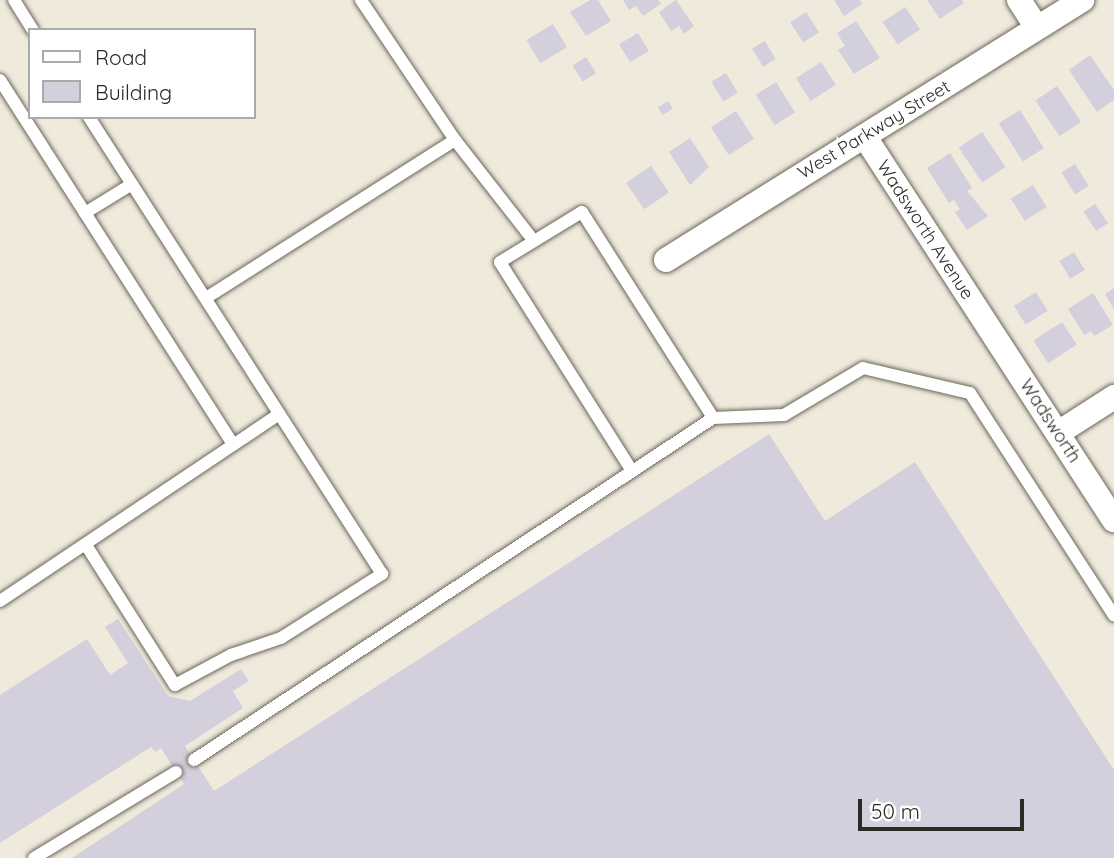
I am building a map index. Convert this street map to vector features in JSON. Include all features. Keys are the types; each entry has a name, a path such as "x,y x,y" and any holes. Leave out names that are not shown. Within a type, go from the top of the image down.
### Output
{"street":[{"path":"1019,0 1037,28"},
{"name":"West Parkway Street","path":"666,260 1082,0"},
{"name":"Wadsworth Avenue","path":"865,137 986,323"},
{"name":"Wadsworth","path":"986,323 1114,520"},
{"path":"1058,433 1114,397"}],"lane":[{"path":"14,0 32,28"},
{"path":"361,0 455,140 534,241"},
{"path":"0,80 233,445"},
{"path":"86,545 175,685 231,655 281,638 382,574 90,119"},
{"path":"206,298 455,140"},
{"path":"85,213 132,184"},
{"path":"632,471 500,262 582,212 713,418"},
{"path":"194,760 713,418 784,415 863,368 970,393 1114,616"},
{"path":"0,601 279,414"},
{"path":"34,858 176,772"}],"building":[{"path":"590,0 598,0 611,21 586,36 570,12"},
{"path":"623,0 658,0 661,4 643,16 636,6 629,10"},
{"path":"676,0 694,26 684,34 679,26 671,31 659,12"},
{"path":"834,0 860,0 862,4 844,16"},
{"path":"927,0 962,0 964,3 940,19"},
{"path":"905,7 920,29 898,44 883,22"},
{"path":"806,12 819,32 803,42 790,22"},
{"path":"856,21 880,58 854,74 838,50 845,46 837,33"},
{"path":"553,24 567,47 540,63 526,40"},
{"path":"638,33 649,51 630,62 619,44"},
{"path":"765,41 776,59 763,67 752,49"},
{"path":"1090,55 1114,90 1114,100 1097,112 1069,70"},
{"path":"586,57 596,73 582,82 572,65"},
{"path":"821,62 836,85 811,101 796,78"},
{"path":"726,73 738,93 723,101 711,82"},
{"path":"776,82 795,113 775,125 756,95"},
{"path":"1057,86 1081,122 1059,136 1035,101"},
{"path":"668,101 673,109 663,115 658,107"},
{"path":"1020,110 1044,148 1023,161 999,123"},
{"path":"736,111 754,139 729,155 711,127"},
{"path":"982,132 1005,167 982,182 959,148"},
{"path":"690,138 709,167 690,185 669,152"},
{"path":"950,153 972,188 967,191 988,216 967,230 955,212 960,209 954,200 949,203 927,168"},
{"path":"1075,164 1089,186 1075,195 1061,172"},
{"path":"651,166 669,193 644,209 626,183"},
{"path":"1033,185 1047,207 1025,221 1011,199"},
{"path":"1095,204 1108,223 1096,231 1083,212"},
{"path":"1074,252 1085,270 1070,279 1059,261"},
{"path":"1114,288 1114,309 1105,294"},
{"path":"1036,292 1048,311 1026,324 1014,306"},
{"path":"1093,293 1113,325 1094,336 1091,331 1084,335 1068,309"},
{"path":"1062,322 1077,345 1048,363 1033,341"},
{"path":"769,434 825,521 915,462 1114,770 1114,858 72,858 184,784 161,748 155,752 151,747 0,843 0,695 87,639 110,675 128,663 105,627 118,619 168,696 190,701 241,669 249,681 233,691 243,708 185,746 214,791"}]}
